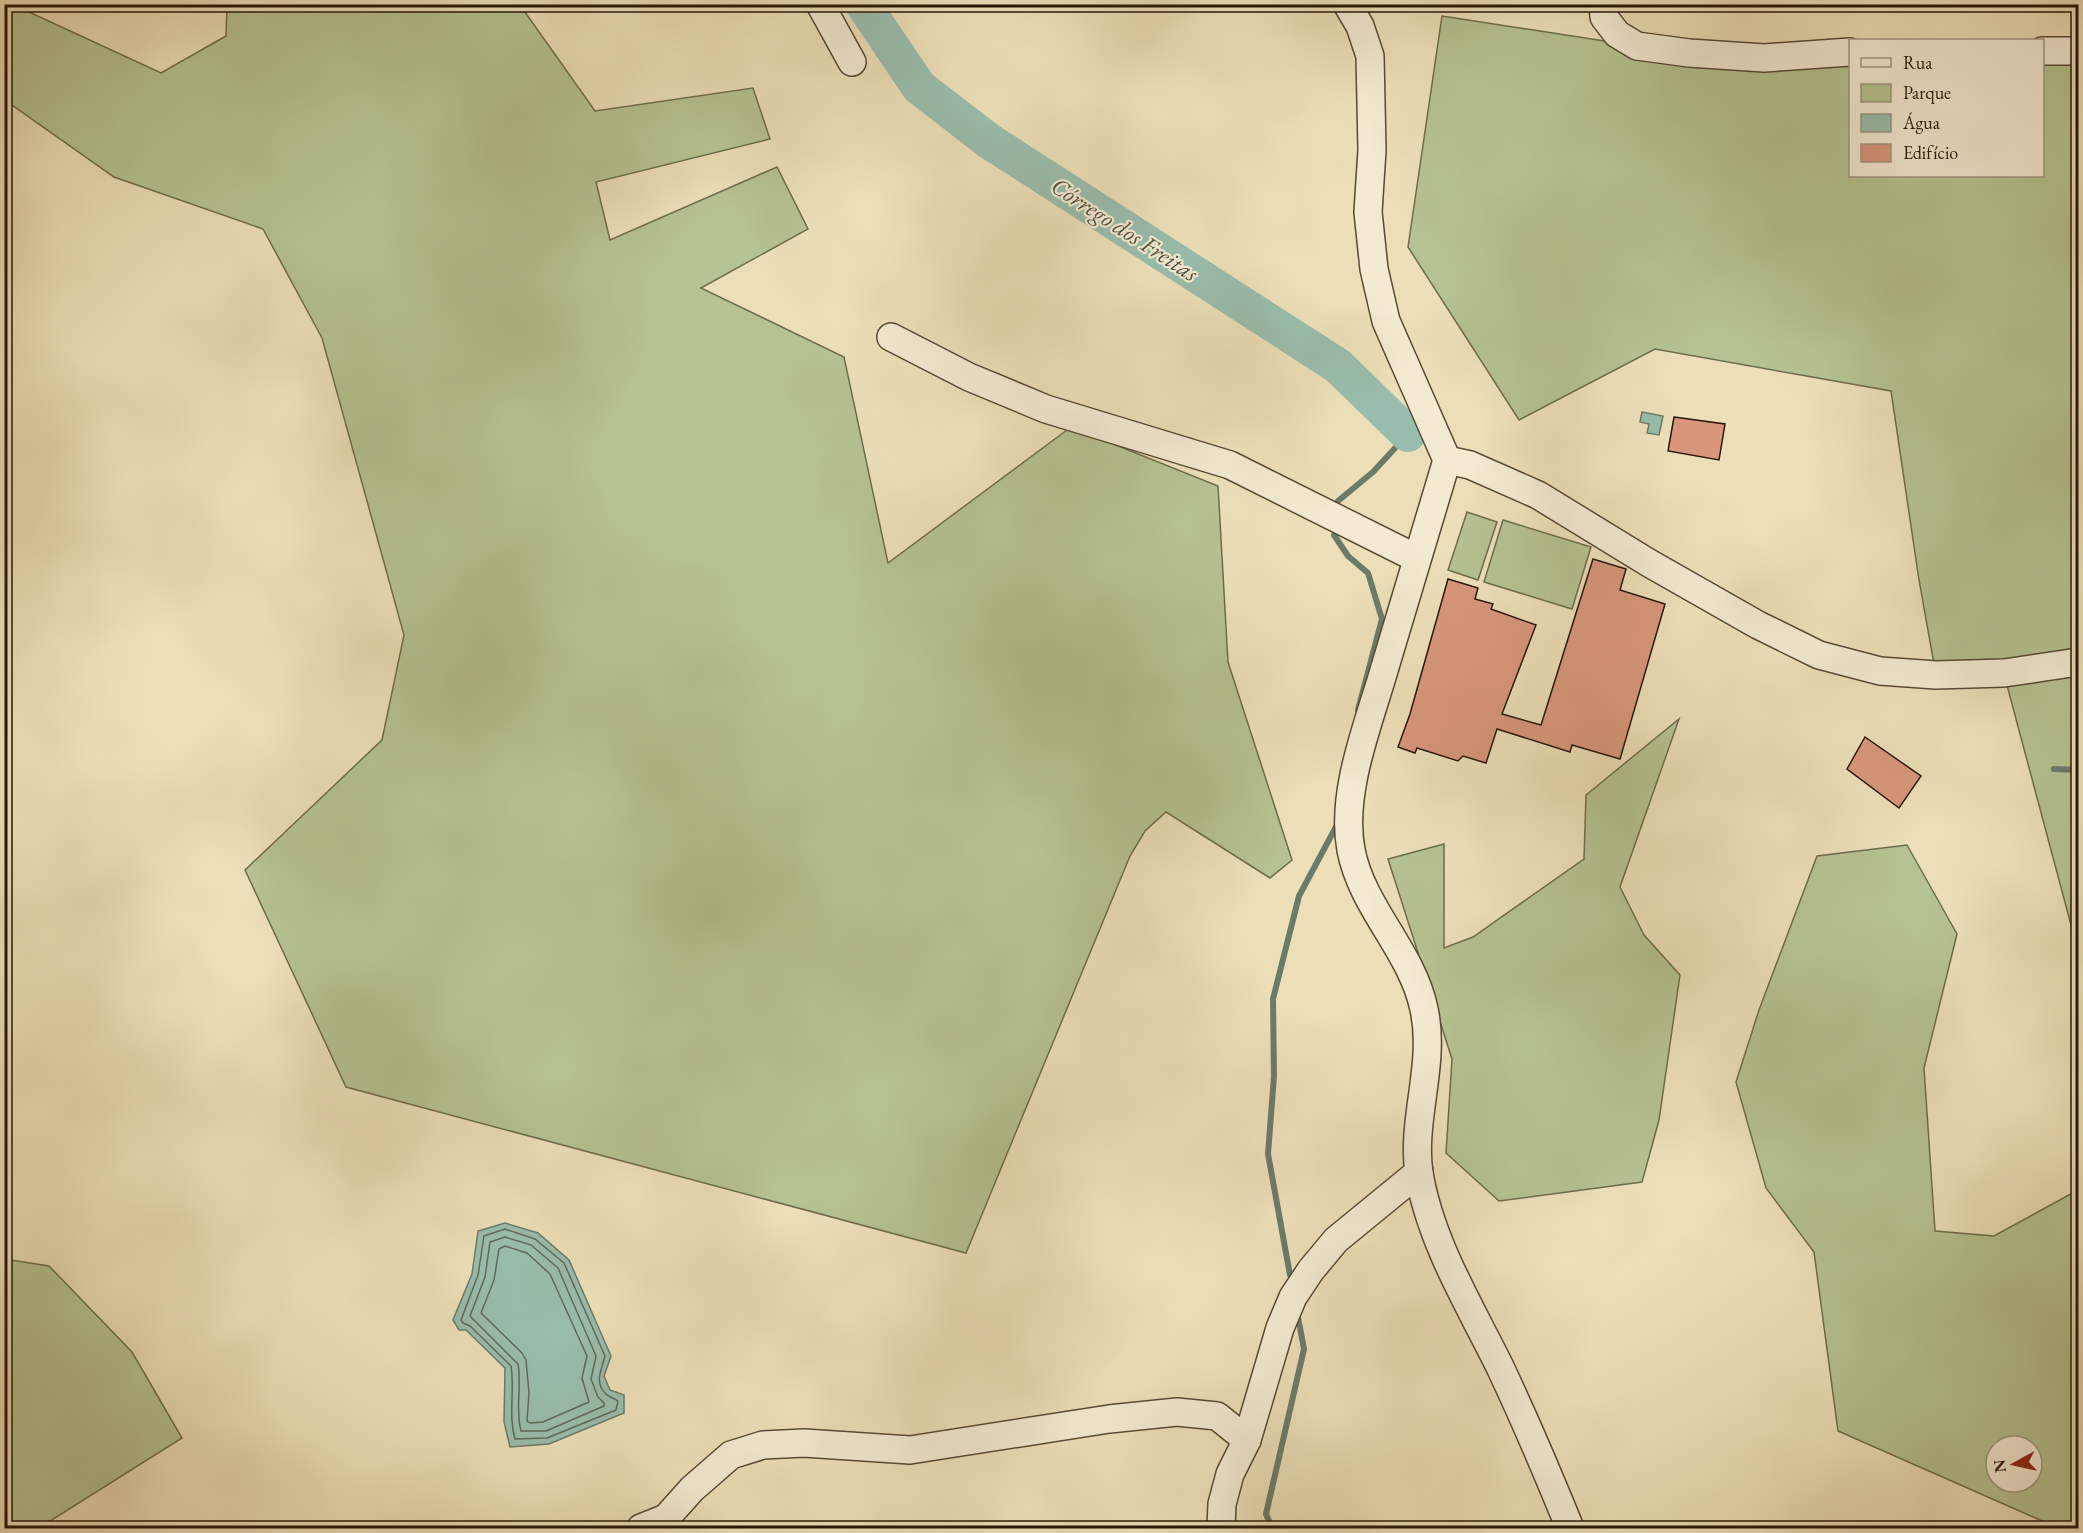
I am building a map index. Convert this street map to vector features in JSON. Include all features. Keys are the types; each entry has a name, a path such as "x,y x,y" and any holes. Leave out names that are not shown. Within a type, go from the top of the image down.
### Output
{"street":[{"path":"820,4 852,62"},
{"path":"1347,4 1360,26 1370,56 1372,150 1368,212 1374,269 1386,321 1447,460 1416,558 1355,770 1350,809 1350,847 1357,876 1413,976 1424,1008 1428,1043 1419,1136 1419,1172 1432,1228 1522,1412 1570,1528"},
{"path":"1603,4 1604,17 1617,34 1637,46 1689,53 1764,58 1849,52"},
{"path":"2044,51 2079,51"},
{"path":"891,337 969,377 1046,409 1230,465 1416,558"},
{"path":"1447,460 1470,465 1538,495 1649,563 1758,625 1819,655 1880,671 1936,675 2004,673 2079,662"},
{"path":"1221,1528 1222,1504 1230,1474 1247,1440 1280,1328 1293,1297 1311,1270 1336,1240 1419,1172"},
{"path":"641,1528 666,1518 692,1489 731,1455 763,1445 804,1443 910,1450 1098,1421 1177,1412 1217,1416 1247,1440"}],"green space":[{"path":"4,5 14,5 161,73 226,36 227,5 520,5 595,111 753,88 770,139 596,182 610,240 777,167 808,229 701,288 844,357 888,563 1071,427 1218,486 1228,662 1292,860 1270,878 1166,812 1145,831 1130,856 966,1253 346,1087 245,870 382,740 404,635 322,338 263,229 114,177 12,105"},
{"path":"1442,16 1637,46 1849,54 1849,177 2044,177 2044,51 2078,51 2078,951 2004,674 1936,675 1919,580 1891,391 1655,349 1519,420 1408,247"},
{"path":"1467,512 1497,522 1478,580 1448,570"},
{"path":"1503,520 1591,547 1572,609 1484,582"},
{"path":"1679,719 1620,887 1644,935 1680,975 1659,1120 1642,1182 1499,1201 1446,1153 1452,1059 1388,859 1444,844 1444,948 1473,937 1584,859 1586,795"},
{"path":"1907,845 1957,934 1924,1068 1935,1231 1994,1236 2078,1190 2078,1528 2058,1528 1838,1431 1814,1252 1766,1188 1736,1082 1759,1010 1817,856"},
{"path":"4,1259 49,1266 132,1352 182,1438 39,1528 5,1528"}],"water":[{"path":"1642,412 1663,416 1659,435 1647,433 1649,424 1640,422"},
{"path":"505,1223 538,1233 569,1260 611,1356 604,1376 610,1390 624,1395 624,1413 549,1444 510,1447 504,1422 505,1368 466,1330 459,1330 453,1320 472,1274 478,1231"}],"building":[{"path":"1674,417 1725,424 1719,460 1668,451"},
{"path":"1593,559 1626,569 1620,590 1665,604 1620,759 1572,745 1570,752 1497,729 1486,763 1463,756 1458,761 1417,748 1415,753 1398,747 1410,714 1448,579 1478,588 1475,599 1493,604 1491,609 1536,625 1502,714 1541,725"},
{"path":"1865,737 1921,776 1899,808 1847,769"}],"waterway":[{"name":"Córrego dos Freitas","path":"863,4 919,87 989,141 1338,366 1408,434"},
{"path":"1338,501 1373,472 1408,434"},
{"path":"1334,535 1348,556 1368,573 1382,619 1358,710"},
{"path":"2054,769 2078,770"},
{"path":"1290,1275 1268,1154 1274,1076 1273,999 1299,896 1338,823"},
{"path":"1272,1528 1266,1514 1304,1349 1298,1317"}]}
